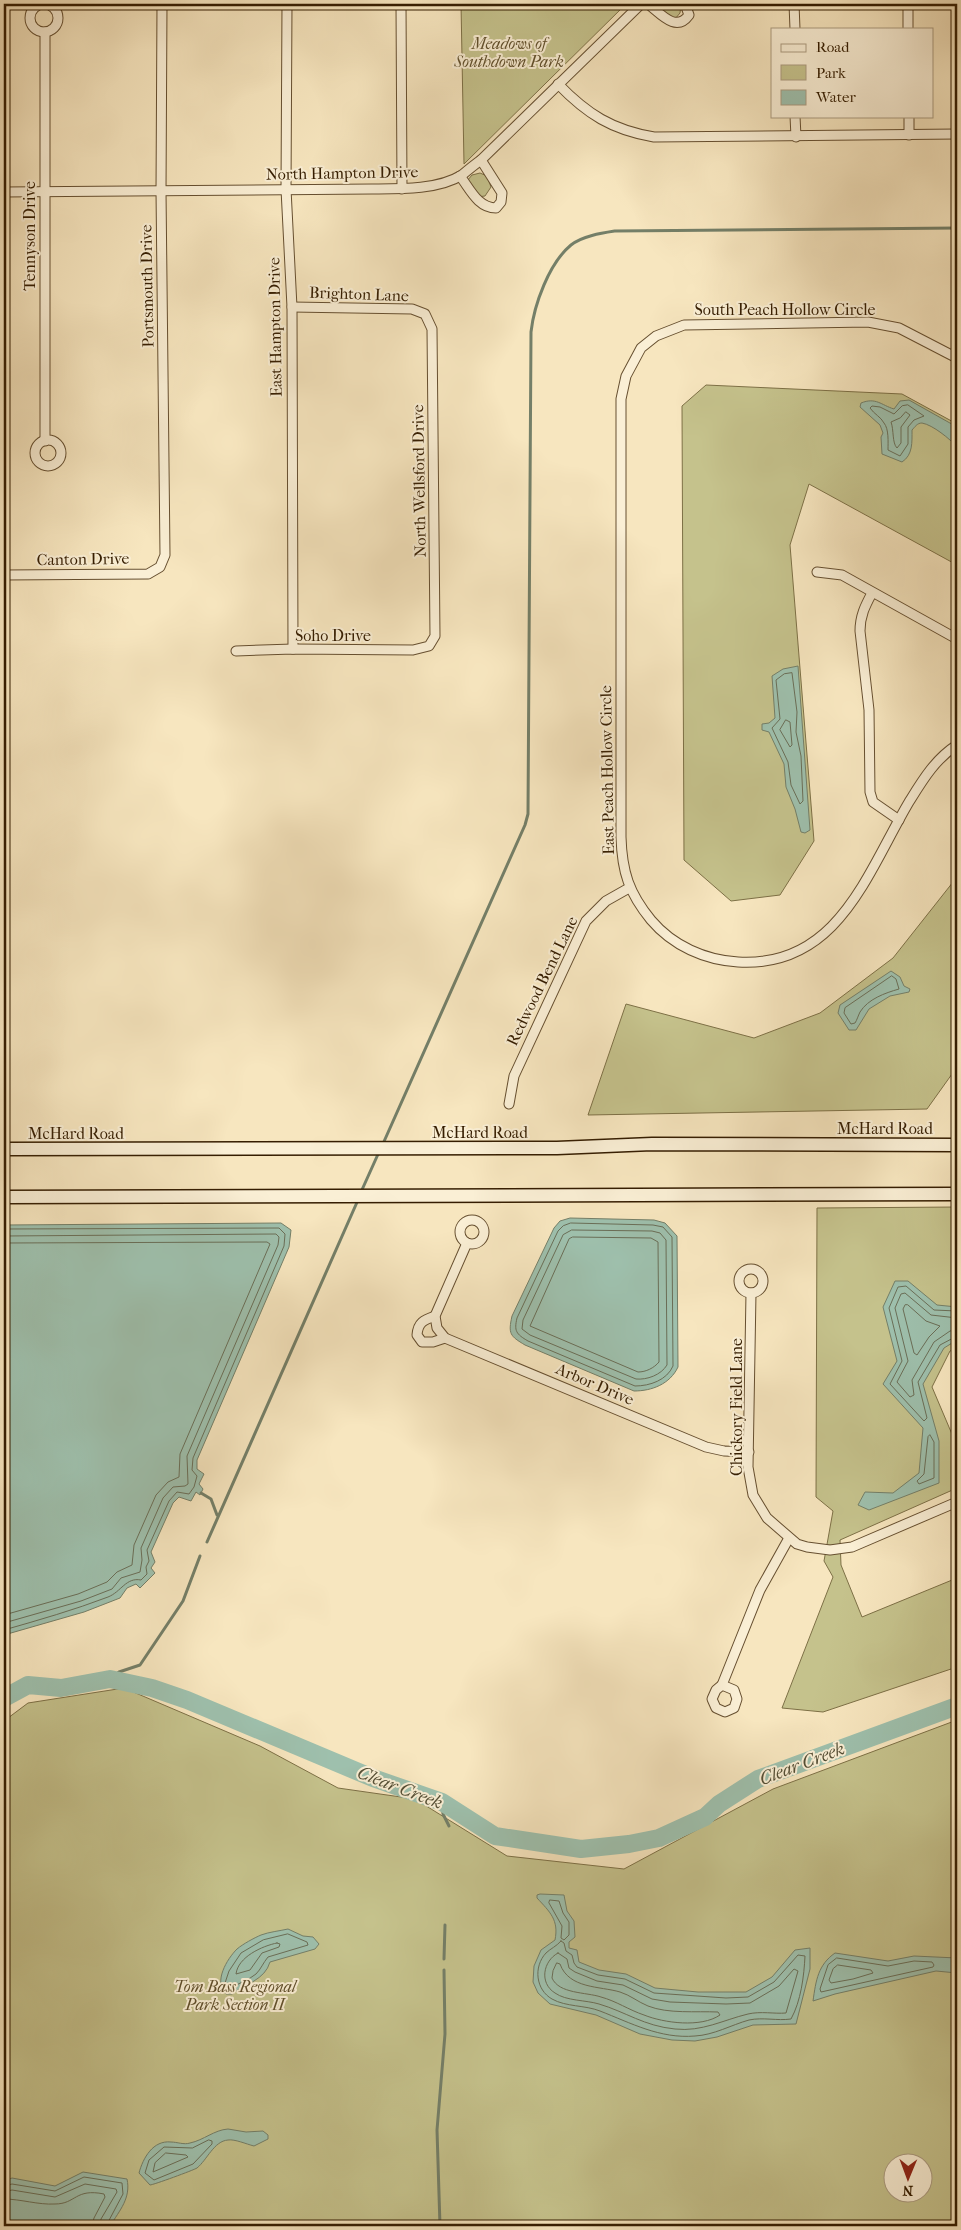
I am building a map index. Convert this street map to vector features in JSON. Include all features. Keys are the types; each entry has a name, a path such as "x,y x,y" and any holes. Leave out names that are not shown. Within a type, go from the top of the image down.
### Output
{"main road":[{"name":"McHard Road","path":"4,1149 557,1148 652,1144 957,1145"},
{"path":"4,1197 957,1194"}],"street":[{"name":"Portsmouth Drive","path":"160,567 165,555 162,4"},
{"name":"East Hampton Drive","path":"286,4 286,189 292,307 293,649"},
{"path":"401,4 402,189"},
{"name":"North Hampton Drive","path":"4,192 402,189 435,185 460,176 481,160 641,4"},
{"path":"648,4 669,20 678,23 684,21 689,15 685,4"},
{"path":"794,4 794,28"},
{"path":"908,4 908,28"},
{"name":"Tennyson Drive","path":"45,32 45,440"},
{"path":"558,84 594,116 620,130 636,134 672,138 957,134"},
{"path":"795,118 796,137"},
{"path":"909,118 909,135"},
{"path":"460,176 482,204 488,208 496,208 501,202 502,193 481,160"},
{"name":"Brighton Lane","path":"292,307 412,310 425,314"},
{"name":"North Wellsford Drive","path":"425,314 432,329 433,368 435,636 429,646"},
{"name":"South Peach Hollow Circle","path":"641,348 669,330 698,323 868,322 899,328 957,358"},
{"name":"East Peach Hollow Circle","path":"641,348 626,376 621,399 621,852 629,888 655,924 674,941 689,950 724,961 757,962 775,959 804,948 840,919 931,769 947,751 957,745"},
{"name":"Canton Drive","path":"4,575 148,574 160,567"},
{"path":"818,572 842,575 957,639"},
{"path":"872,593 864,607 860,620 869,710 870,792 873,802 899,820"},
{"name":"Soho Drive","path":"236,651 293,649 413,650 429,646"},
{"name":"Redwood Bend Lane","path":"509,1104 514,1076 581,929 594,912 606,901 629,888"},
{"path":"445,1338 433,1342 422,1342 417,1336 418,1328 422,1321 435,1316 467,1243"},
{"name":"Chickory Field Lane","path":"751,1293 749,1480 753,1495 767,1518 797,1544 830,1550 852,1547 957,1502"},
{"name":"Arbor Drive","path":"435,1316 437,1328 445,1338 706,1447 724,1451 748,1452"},
{"path":"722,1685 760,1590 789,1538"}],"green space":[{"name":"Meadows of Southdown Park","path":"461,4 626,4 464,164"},
{"path":"658,4 681,4 680,13 675,19 657,8"},
{"path":"480,173 487,176 491,187 485,196 477,197 467,181 472,175"},
{"path":"706,385 902,394 957,424 957,565 809,484 790,545 814,841 780,895 731,901 684,860 682,406"},
{"path":"957,877 957,1067 927,1109 588,1115 626,1004 754,1038 820,1013 893,958"},
{"path":"957,1207 957,1348 950,1351 932,1387 957,1446 957,1488 840,1540 841,1565 862,1617 957,1578 957,1667 823,1712 782,1708 833,1577 824,1561 833,1511 816,1497 817,1208"},
{"name":"Tom Bass Regional Park Section II","path":"124,1688 260,1746 338,1788 415,1799 507,1856 624,1869 773,1789 957,1720 957,2226 4,2226 4,1721 28,1703"}],"water":[{"path":"909,400 957,427 957,447 936,429 922,423 917,424 912,430 912,444 906,459 902,462 882,454 881,437 883,433 880,425 860,407 861,403 875,401 894,409 900,401"},
{"path":"798,666 810,830 805,833 801,832 795,809 786,787 784,764 769,732 762,730 762,724 769,723 775,718 772,676 783,669"},
{"path":"891,971 900,977 904,986 910,989 909,992 890,996 869,1009 856,1030 849,1030 838,1013 840,1005"},
{"path":"570,1218 654,1220 665,1223 677,1236 678,1367 670,1378 660,1385 647,1390 634,1391 525,1345 511,1334 512,1316 554,1228 560,1221"},
{"path":"281,1223 291,1230 289,1247 197,1460 197,1469 204,1474 199,1484 203,1489 200,1495 196,1492 191,1501 179,1497 173,1503 151,1552 155,1562 151,1568 155,1573 140,1588 136,1584 127,1588 120,1598 84,1612 4,1635 4,1225"},
{"path":"895,1281 908,1281 937,1305 957,1307 957,1340 944,1348 923,1384 939,1441 939,1483 869,1510 858,1505 865,1492 893,1493 919,1473 923,1428 883,1384 897,1361 883,1307"},
{"path":"537,1895 564,1895 567,1911 574,1921 575,1937 569,1942 569,1948 577,1950 579,1962 599,1970 626,1974 655,1988 698,1992 746,1992 772,1977 795,1950 810,1948 810,1969 796,2024 753,2025 717,2037 695,2041 672,2040 640,2034 596,2015 550,2004 538,1993 533,1982 534,1966 541,1950 555,1940 556,1933 552,1917 537,1898"},
{"path":"288,1929 303,1936 313,1937 319,1944 315,1949 270,1962 264,1973 259,1977 232,1994 226,1994 222,1989 221,1977 226,1964 237,1949 261,1935"},
{"path":"835,1953 888,1961 914,1956 957,1958 957,1973 936,1971 835,1994 813,2001 821,1968"},
{"path":"228,2129 246,2132 263,2131 268,2135 268,2139 254,2146 234,2140 223,2141 215,2147 197,2168 150,2185 139,2173 146,2156 159,2144 171,2142 188,2144 218,2131"},
{"path":"83,2172 127,2179 126,2198 110,2226 4,2226 4,2181 12,2178 55,2186"}],"waterway":[{"path":"382,1146 525,825 528,814 531,332 535,310 549,273 571,245 592,235 615,231 957,228"},
{"path":"361,1192 379,1152"},
{"path":"207,1542 358,1200"},
{"path":"201,1493 211,1499 217,1515"},
{"path":"110,1679 119,1672 140,1665 183,1601 200,1556"},
{"name":"Clear Creek","path":"4,1698 28,1685 61,1688 110,1679 152,1688 187,1700 373,1778 442,1802 495,1836 581,1849 629,1844 659,1838 705,1817 719,1804 758,1779 957,1706"},
{"path":"442,1802 443,1814 449,1826"},
{"path":"444,1959 445,1925"},
{"path":"440,2226 437,2130 445,2034 444,1970"}]}
